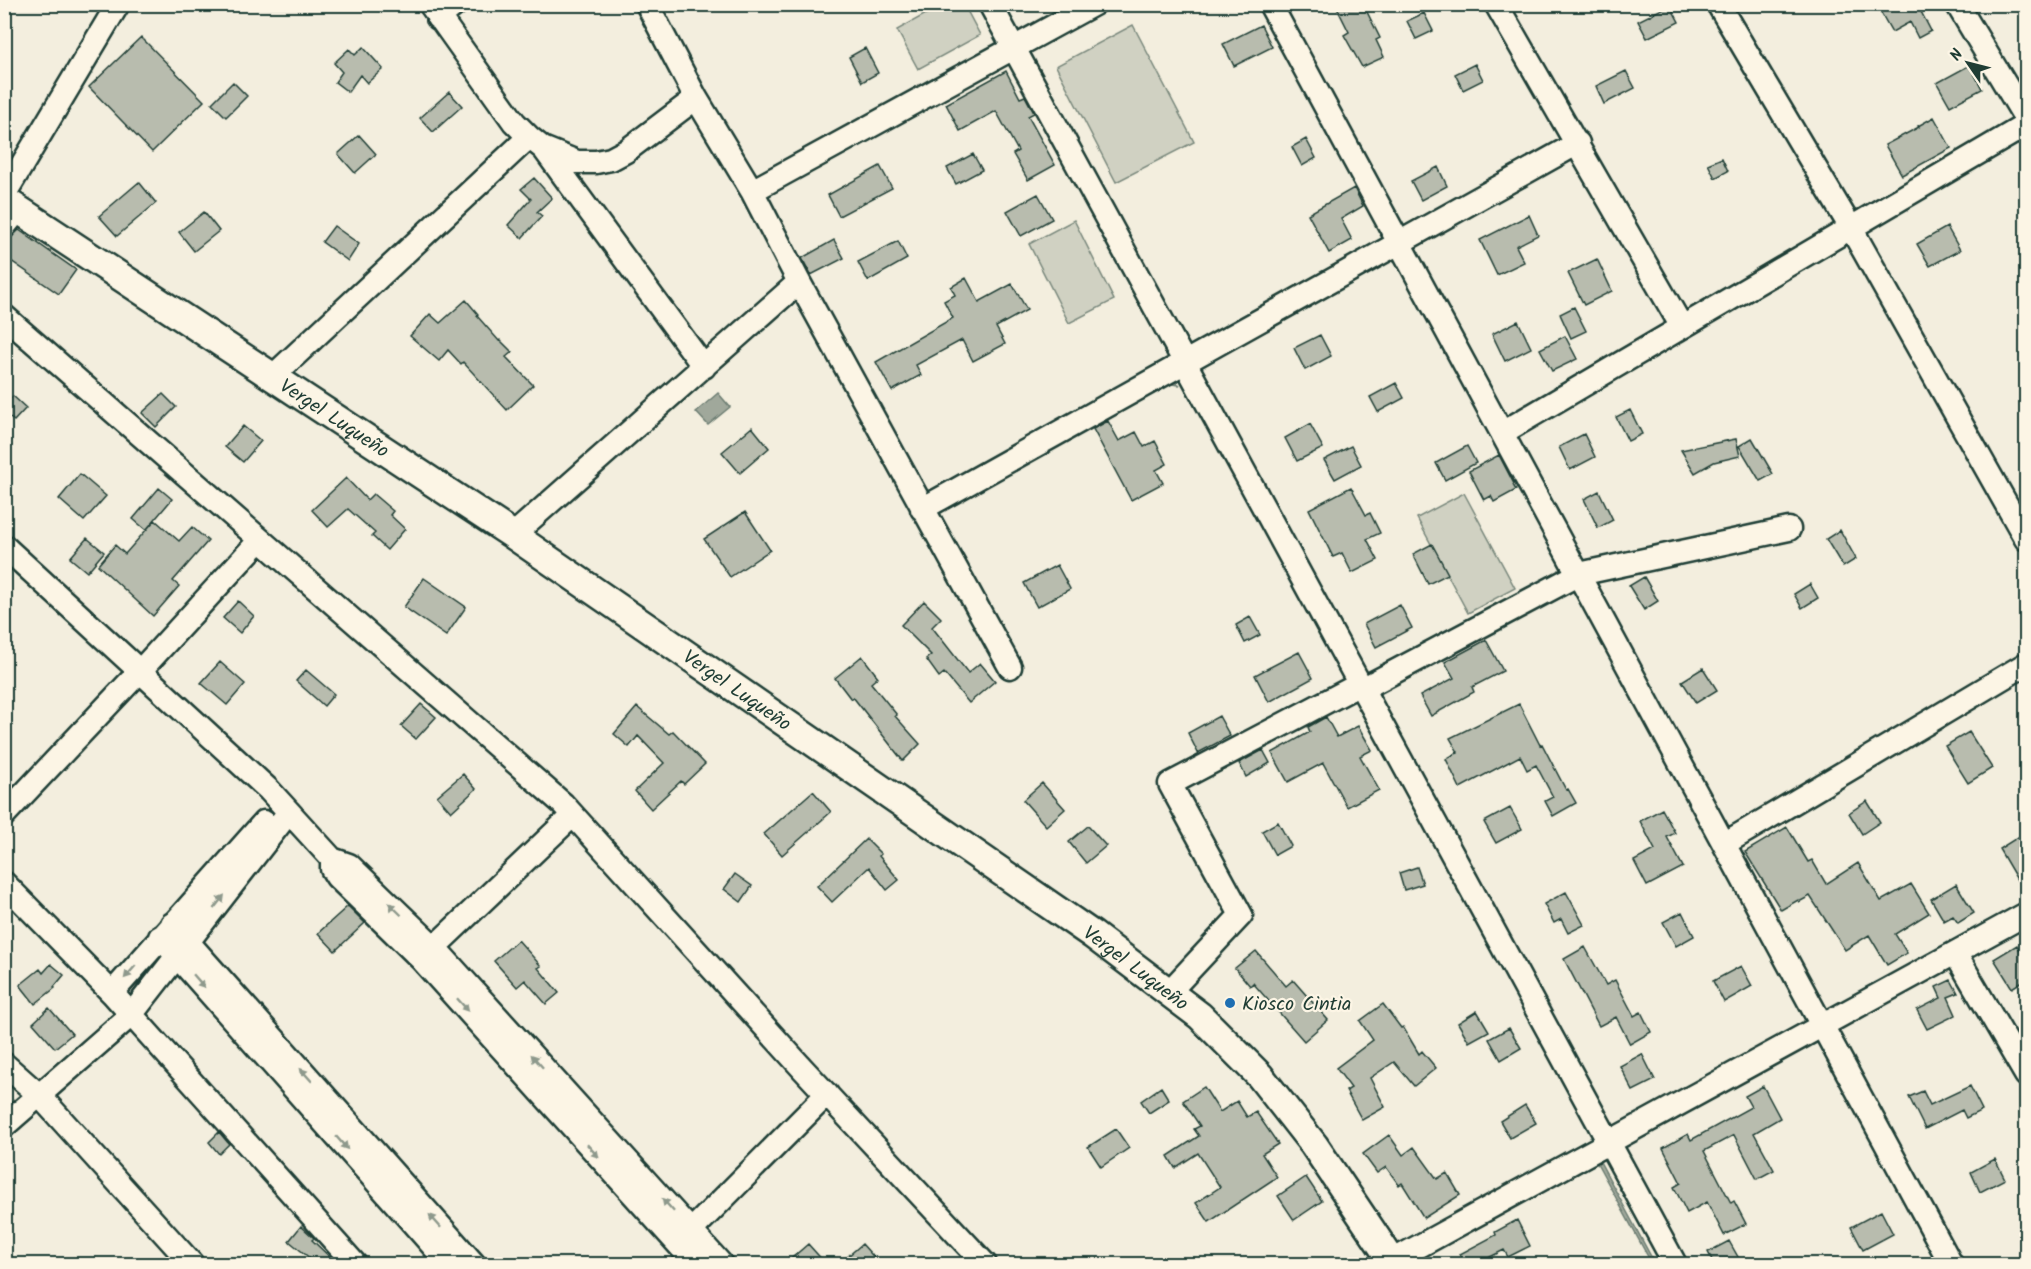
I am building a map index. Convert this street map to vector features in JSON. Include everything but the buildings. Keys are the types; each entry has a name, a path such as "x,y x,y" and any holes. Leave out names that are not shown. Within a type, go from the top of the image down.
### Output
{"main road":[{"name":"Vergel Luqueño","path":"8,208 513,536 1084,928 1169,992 1200,1016 1260,1076 1314,1145 1393,1263"}],"street":[{"path":"8,208 118,4"},
{"path":"647,4 696,98 752,191 922,509 1010,667"},
{"path":"990,4 1675,1264"},
{"path":"752,191 1094,4"},
{"path":"1270,4 1951,1264"},
{"path":"1496,4 1682,327"},
{"path":"1718,4 1851,228 2026,539"},
{"path":"1957,4 2026,119"},
{"path":"442,9 514,122 536,143 704,367"},
{"path":"536,143 577,162 611,159 626,151 696,98"},
{"path":"1502,433 2026,125"},
{"path":"271,378 536,143"},
{"path":"922,509 1578,143"},
{"path":"513,536 799,282"},
{"path":"4,316 563,804 985,1264"},
{"path":"1169,992 1241,915 1170,784 1579,574 1789,529"},
{"path":"4,815 260,540"},
{"path":"4,546 285,807 332,859 332,869 337,877 428,953 685,1238 721,1264"},
{"path":"1724,844 2026,664"},
{"path":"112,993 166,931 285,807"},
{"path":"4,1126 131,1015 285,807"},
{"path":"428,953 573,815"},
{"path":"4,883 112,993 355,1264"},
{"path":"1393,1263 1609,1141 2026,914"},
{"path":"166,931 474,1264"},
{"path":"182,949 449,1264"},
{"path":"1955,952 2026,1076"},
{"path":"4,1064 39,1095 192,1264"},
{"path":"685,1238 827,1094"},
{"path":"685,1238 696,1264"}],"shaded area":[{"path":"944,4 964,5 980,35 918,69 897,30"},
{"path":"1133,25 1194,142 1116,182 1056,66"},
{"path":"1074,220 1114,300 1069,323 1029,244"},
{"path":"1170,382 1180,385 1171,384 937,512"},
{"path":"718,393 730,407 708,425 696,412"},
{"path":"1464,493 1515,588 1468,613 1417,518"},
{"path":"154,954 163,955 131,999 124,989"},
{"path":"1598,1158 1655,1264 1652,1264 1597,1163 1512,1209 1511,1207"}],"place":[{"name":"Kiosco Cintia","path":"1230,1003"}]}
